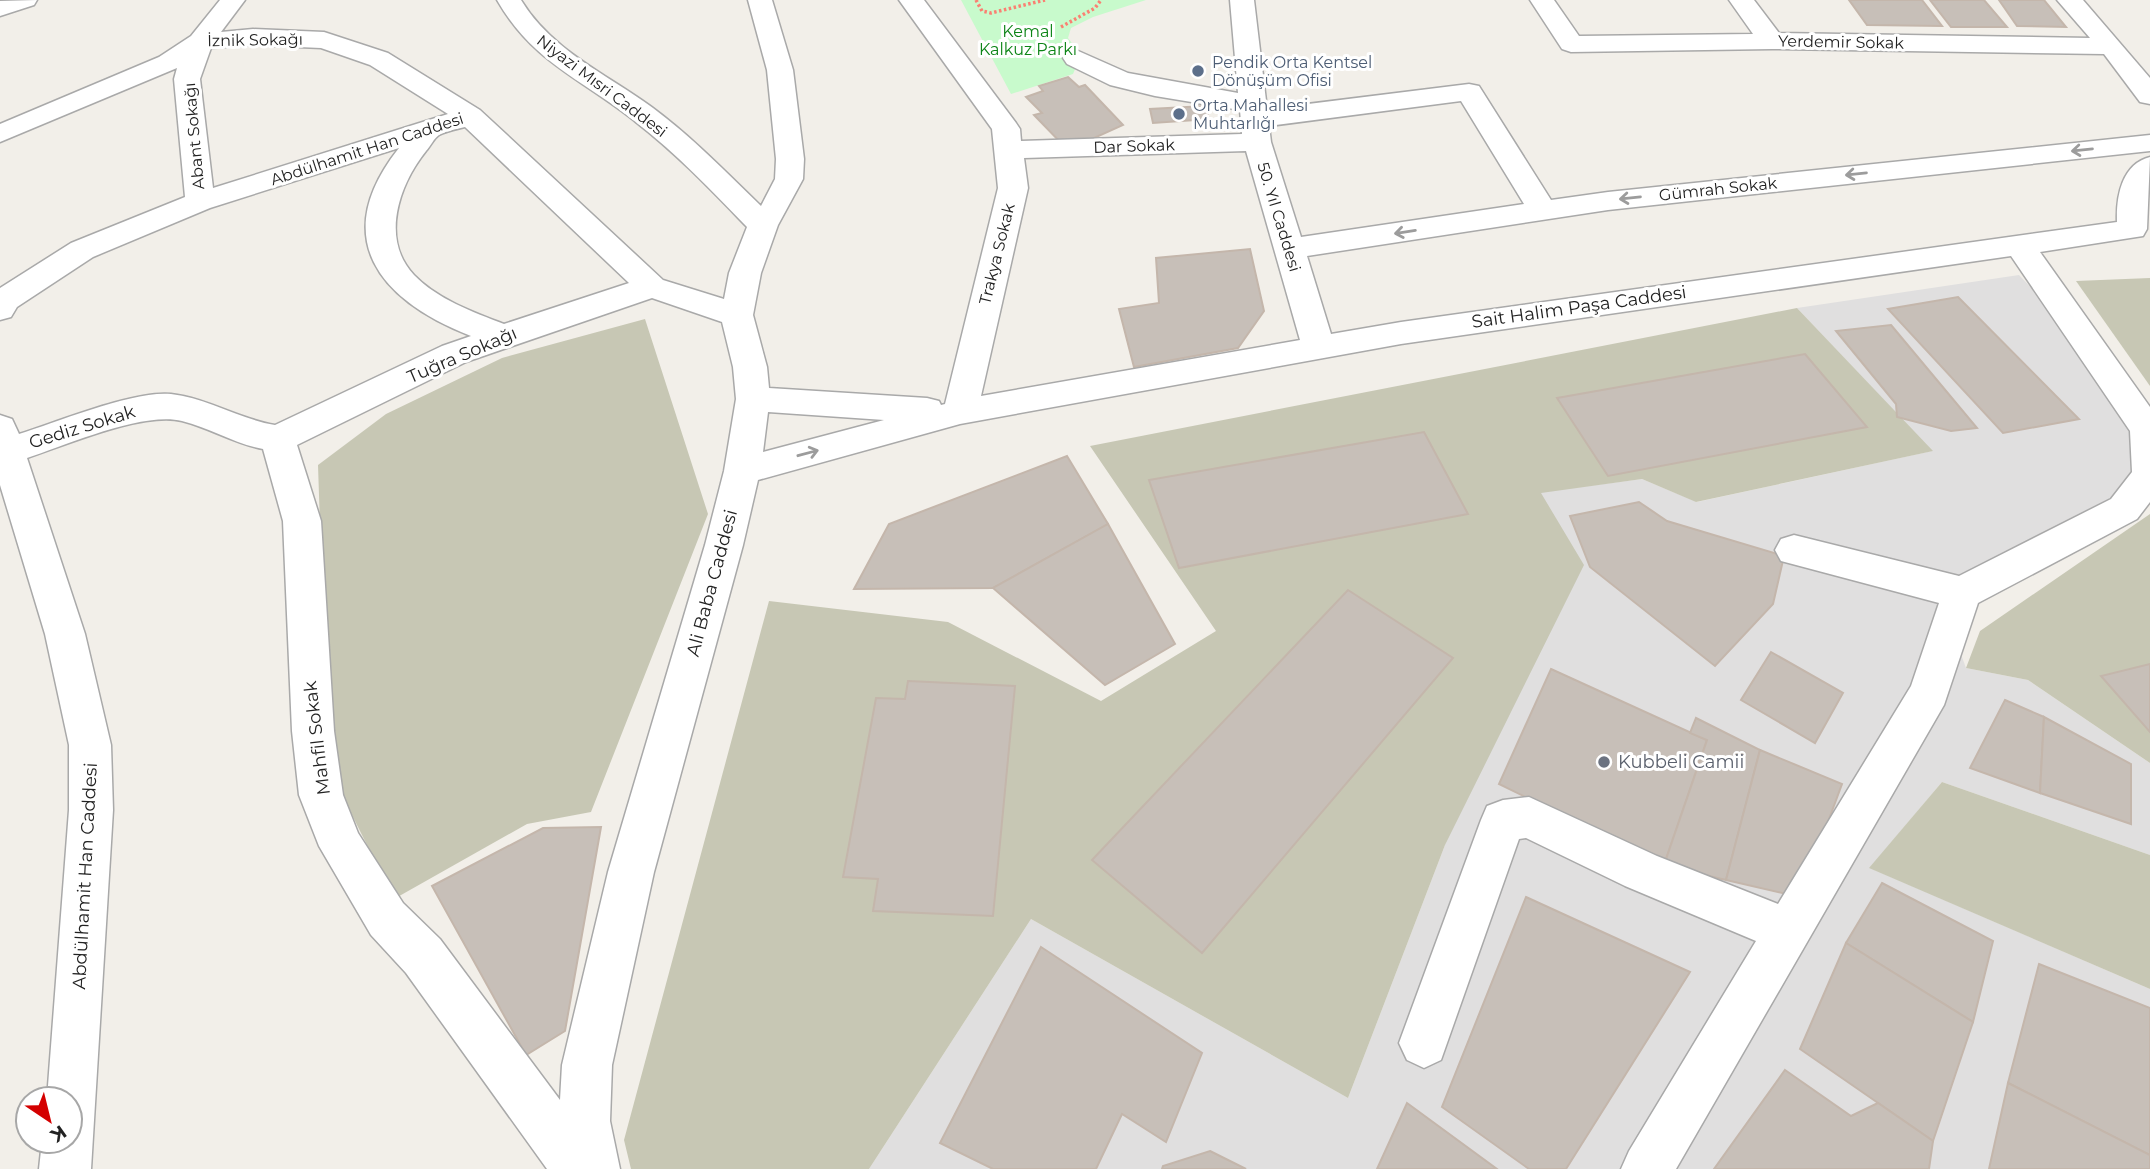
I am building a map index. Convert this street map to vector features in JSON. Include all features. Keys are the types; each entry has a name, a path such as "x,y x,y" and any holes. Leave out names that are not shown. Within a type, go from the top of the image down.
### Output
{"street":[{"path":"0,9 26,0"},
{"name":"Abant Sokağı","path":"200,202 187,79 200,41 233,0"},
{"name":"Niyazi Mısri Caddesi","path":"509,0 525,26 544,47 644,114 763,225"},
{"name":"Ali Baba Caddesi","path":"594,1169 584,1121 587,1065 631,872 724,545 742,471 753,400 750,367 737,314 745,272 763,225 789,179 790,159 780,71 760,0"},
{"name":"Trakya Sokak","path":"911,0 1006,130 1010,150 1013,188 960,412"},
{"name":"50. Yıl Caddesi","path":"1242,0 1256,122 1289,249 1320,348"},
{"name":"Yerdemir Sokak","path":"1542,0 1571,44 1772,41 2111,47"},
{"path":"1741,0 1772,41"},
{"path":"2069,0 2150,96"},
{"name":"İznik Sokağı","path":"0,134 168,63 200,41 253,37 324,40 379,60 470,116"},
{"path":"1076,58 1119,79 1155,88 1256,122 1469,93 1543,211"},
{"name":"Abdülhamit Han Caddesi","path":"0,309 2,302 82,250 200,202 470,116 652,287 737,314"},
{"name":"Dar Sokak","path":"1010,150 1256,122"},
{"path":"428,130 394,175 381,207 380,237 387,265 411,289 436,307 503,336"},
{"name":"Gümrah Sokak","path":"1289,249 1622,199 2150,143"},
{"name":"Sait Halim Paşa Caddesi","path":"960,412 1320,348 1577,307 2019,245 2141,233 2130,202 2134,185 2150,166"},
{"path":"1794,550 1962,593 2124,509 2150,475 2147,429 2019,245"},
{"name":"Tuğra Sokağı","path":"278,439 454,355 652,287"},
{"path":"753,400 960,412"},
{"name":"Gediz Sokak","path":"4,439 142,408 169,406 190,410 250,434 278,439"},
{"path":"742,471 960,412"},
{"name":"Abdülhamit Han Caddesi","path":"4,439 65,634 90,745 91,810 73,1085"},
{"name":"Mahfil Sokak","path":"278,439 302,521 313,732 321,795 341,846 387,919 423,956 579,1169"},
{"path":"1647,1169 1929,692 1962,593"},
{"path":"1424,1043 1503,820 1529,817 1641,871 1788,930"}],"path":[{"path":"976,0 982,11 991,13 1045,0"}],"shaded area":[{"path":"2019,275 2141,404 2145,489 1948,619 1966,668 2028,680 2150,763 2150,855 1942,782 1870,868 2150,989 2150,1169 869,1169 1031,919 1348,1098 1445,845 1541,492 1642,479 1697,502 1932,451 1797,308"},
{"path":"2150,278 2150,386 2076,281"},
{"path":"1797,308 1933,451 1696,502 1642,479 1541,493 1584,565 1445,845 1348,1098 1031,919 869,1169 631,1169 624,1140 769,601 948,622 1101,701 1216,631 1090,446"},
{"path":"645,319 708,514 591,812 527,824 394,899 328,767 318,465 386,414 502,358"},
{"path":"2150,514 2150,763 2028,680 1966,668 1980,631"},
{"path":"1942,782 2150,855 2150,989 1869,868"}],"green space":[{"name":"Kemal Kalkuz Parkı","path":"961,0 1146,0 1093,17 1071,28 1068,38 1081,55 1073,74 1011,94"}],"building":[{"path":"1849,0 1922,0 1942,26 1867,25"},
{"path":"1930,0 1984,0 2007,27 1951,27"},
{"path":"1999,0 2044,0 2066,27 2017,26"},
{"path":"1068,77 1079,87 1085,85 1123,125 1083,143 1063,145 1034,115 1042,113 1026,97 1043,91 1039,86"},
{"name":"Orta Mahallesi Muhtarlığı","path":"1205,106 1209,119 1153,123 1150,109"},
{"path":"1250,249 1264,311 1238,348 1134,367 1119,309 1159,303 1156,258"},
{"path":"1958,297 2079,419 2003,433 1888,309"},
{"path":"1891,325 1977,428 1951,431 1897,417 1896,404 1836,331"},
{"path":"1805,354 1867,427 1608,476 1557,398"},
{"path":"1424,432 1468,514 1179,568 1149,480"},
{"path":"1067,456 1108,524 993,588 854,589 889,524"},
{"path":"1639,502 1667,521 1784,556 1773,604 1715,666 1590,567 1570,516"},
{"path":"1108,524 1175,644 1105,685 993,588"},
{"path":"1348,590 1453,658 1202,953 1092,860"},
{"path":"1771,652 1843,693 1815,743 1741,700"},
{"path":"2150,664 2150,732 2101,676"},
{"name":"Kubbeli Camii","path":"1551,669 1707,740 1664,865 1499,784"},
{"path":"908,681 1015,686 993,916 873,911 878,879 843,877 876,698 905,699"},
{"path":"2005,700 2044,717 2040,793 1970,768"},
{"path":"2044,717 2131,764 2131,824 2040,793"},
{"path":"1696,718 1760,750 1726,880 1664,865 1707,740 1690,733"},
{"path":"1760,750 1842,784 1800,897 1726,880"},
{"path":"601,827 565,1031 526,1055 432,886 543,828"},
{"path":"1882,883 1993,941 1973,1022 1846,943"},
{"path":"1526,897 1690,972 1566,1169 1529,1169 1442,1107"},
{"path":"1846,943 1973,1022 1933,1141 1800,1049"},
{"path":"1041,947 1202,1053 1166,1142 1122,1114 1096,1169 993,1169 940,1143"},
{"path":"2039,964 2150,1008 2150,1155 2008,1083"},
{"path":"1785,1070 1851,1116 1878,1103 1933,1141 1929,1169 1714,1169"},
{"path":"2008,1083 2150,1155 2150,1169 1989,1169"},
{"path":"1407,1103 1497,1169 1377,1169"},
{"path":"1210,1151 1246,1169 1162,1169 1163,1166"}],"place":[{"name":"Pendik Orta Kentsel Dönüşüm Ofisi","path":"1198,71"},
{"name":"Orta Mahallesi Muhtarlığı","path":"1179,114"},
{"name":"Kubbeli Camii","path":"1604,762"}]}
